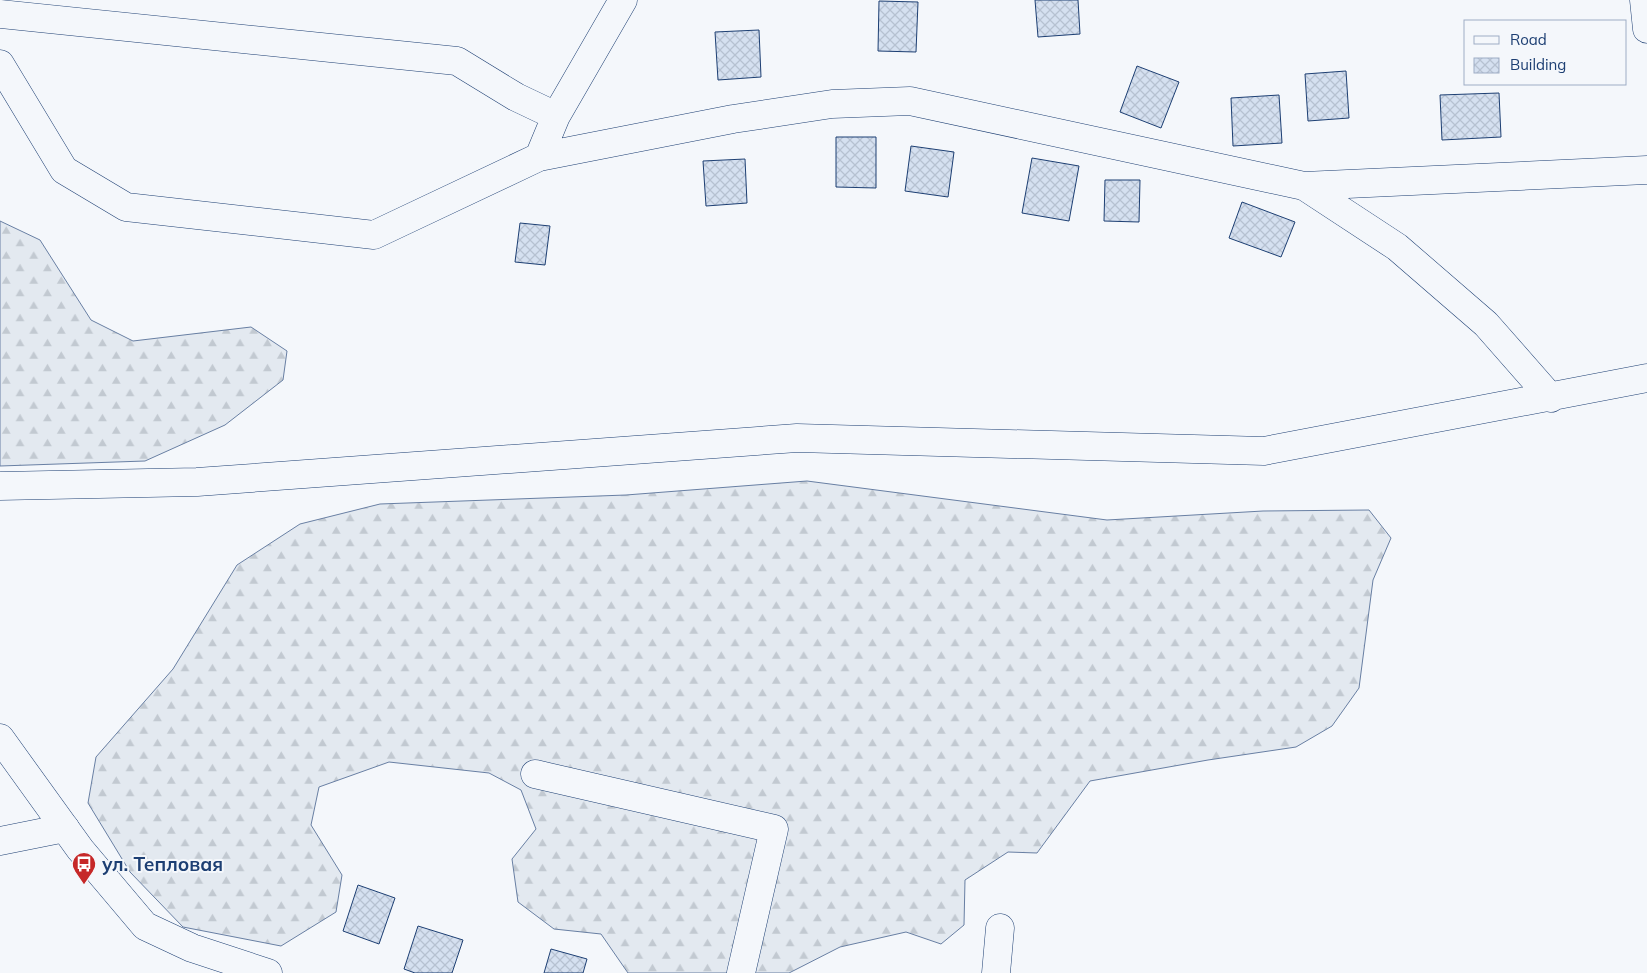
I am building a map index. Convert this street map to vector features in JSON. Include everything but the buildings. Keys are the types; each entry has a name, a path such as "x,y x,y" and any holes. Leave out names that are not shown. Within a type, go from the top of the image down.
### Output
{"street":[{"path":"539,157 556,116 623,0"},
{"path":"1644,0 1647,29"},
{"path":"0,14 457,61 516,97 556,116"},
{"path":"0,64 64,170 126,207 374,235 539,157 751,116 832,104 910,101 1304,186 1647,170"},
{"path":"1304,186 1397,247 1486,324 1551,398"},
{"path":"0,486 197,482 797,438 1264,451 1551,398 1647,378"},
{"path":"0,738 108,884 145,926 192,948 268,973"},
{"path":"534,774 774,829 741,973"},
{"path":"0,841 65,828"},
{"path":"996,973 1000,928"}],"green space":[{"path":"0,221 40,240 91,320 133,341 251,327 287,351 283,380 225,425 145,461 0,466"},
{"path":"807,481 1107,520 1263,511 1369,510 1391,538 1373,580 1359,688 1332,726 1296,747 1208,760 1090,781 1037,853 1008,852 965,880 964,925 941,944 906,932 840,947 789,973 628,973 601,934 554,929 518,902 512,859 536,829 521,790 489,773 389,762 319,787 311,825 342,875 336,912 281,946 183,927 130,872 88,803 96,757 173,669 237,565 300,524 380,504 626,495"}],"place":[{"name":"ул. Тепловая","path":"84,885"}]}
